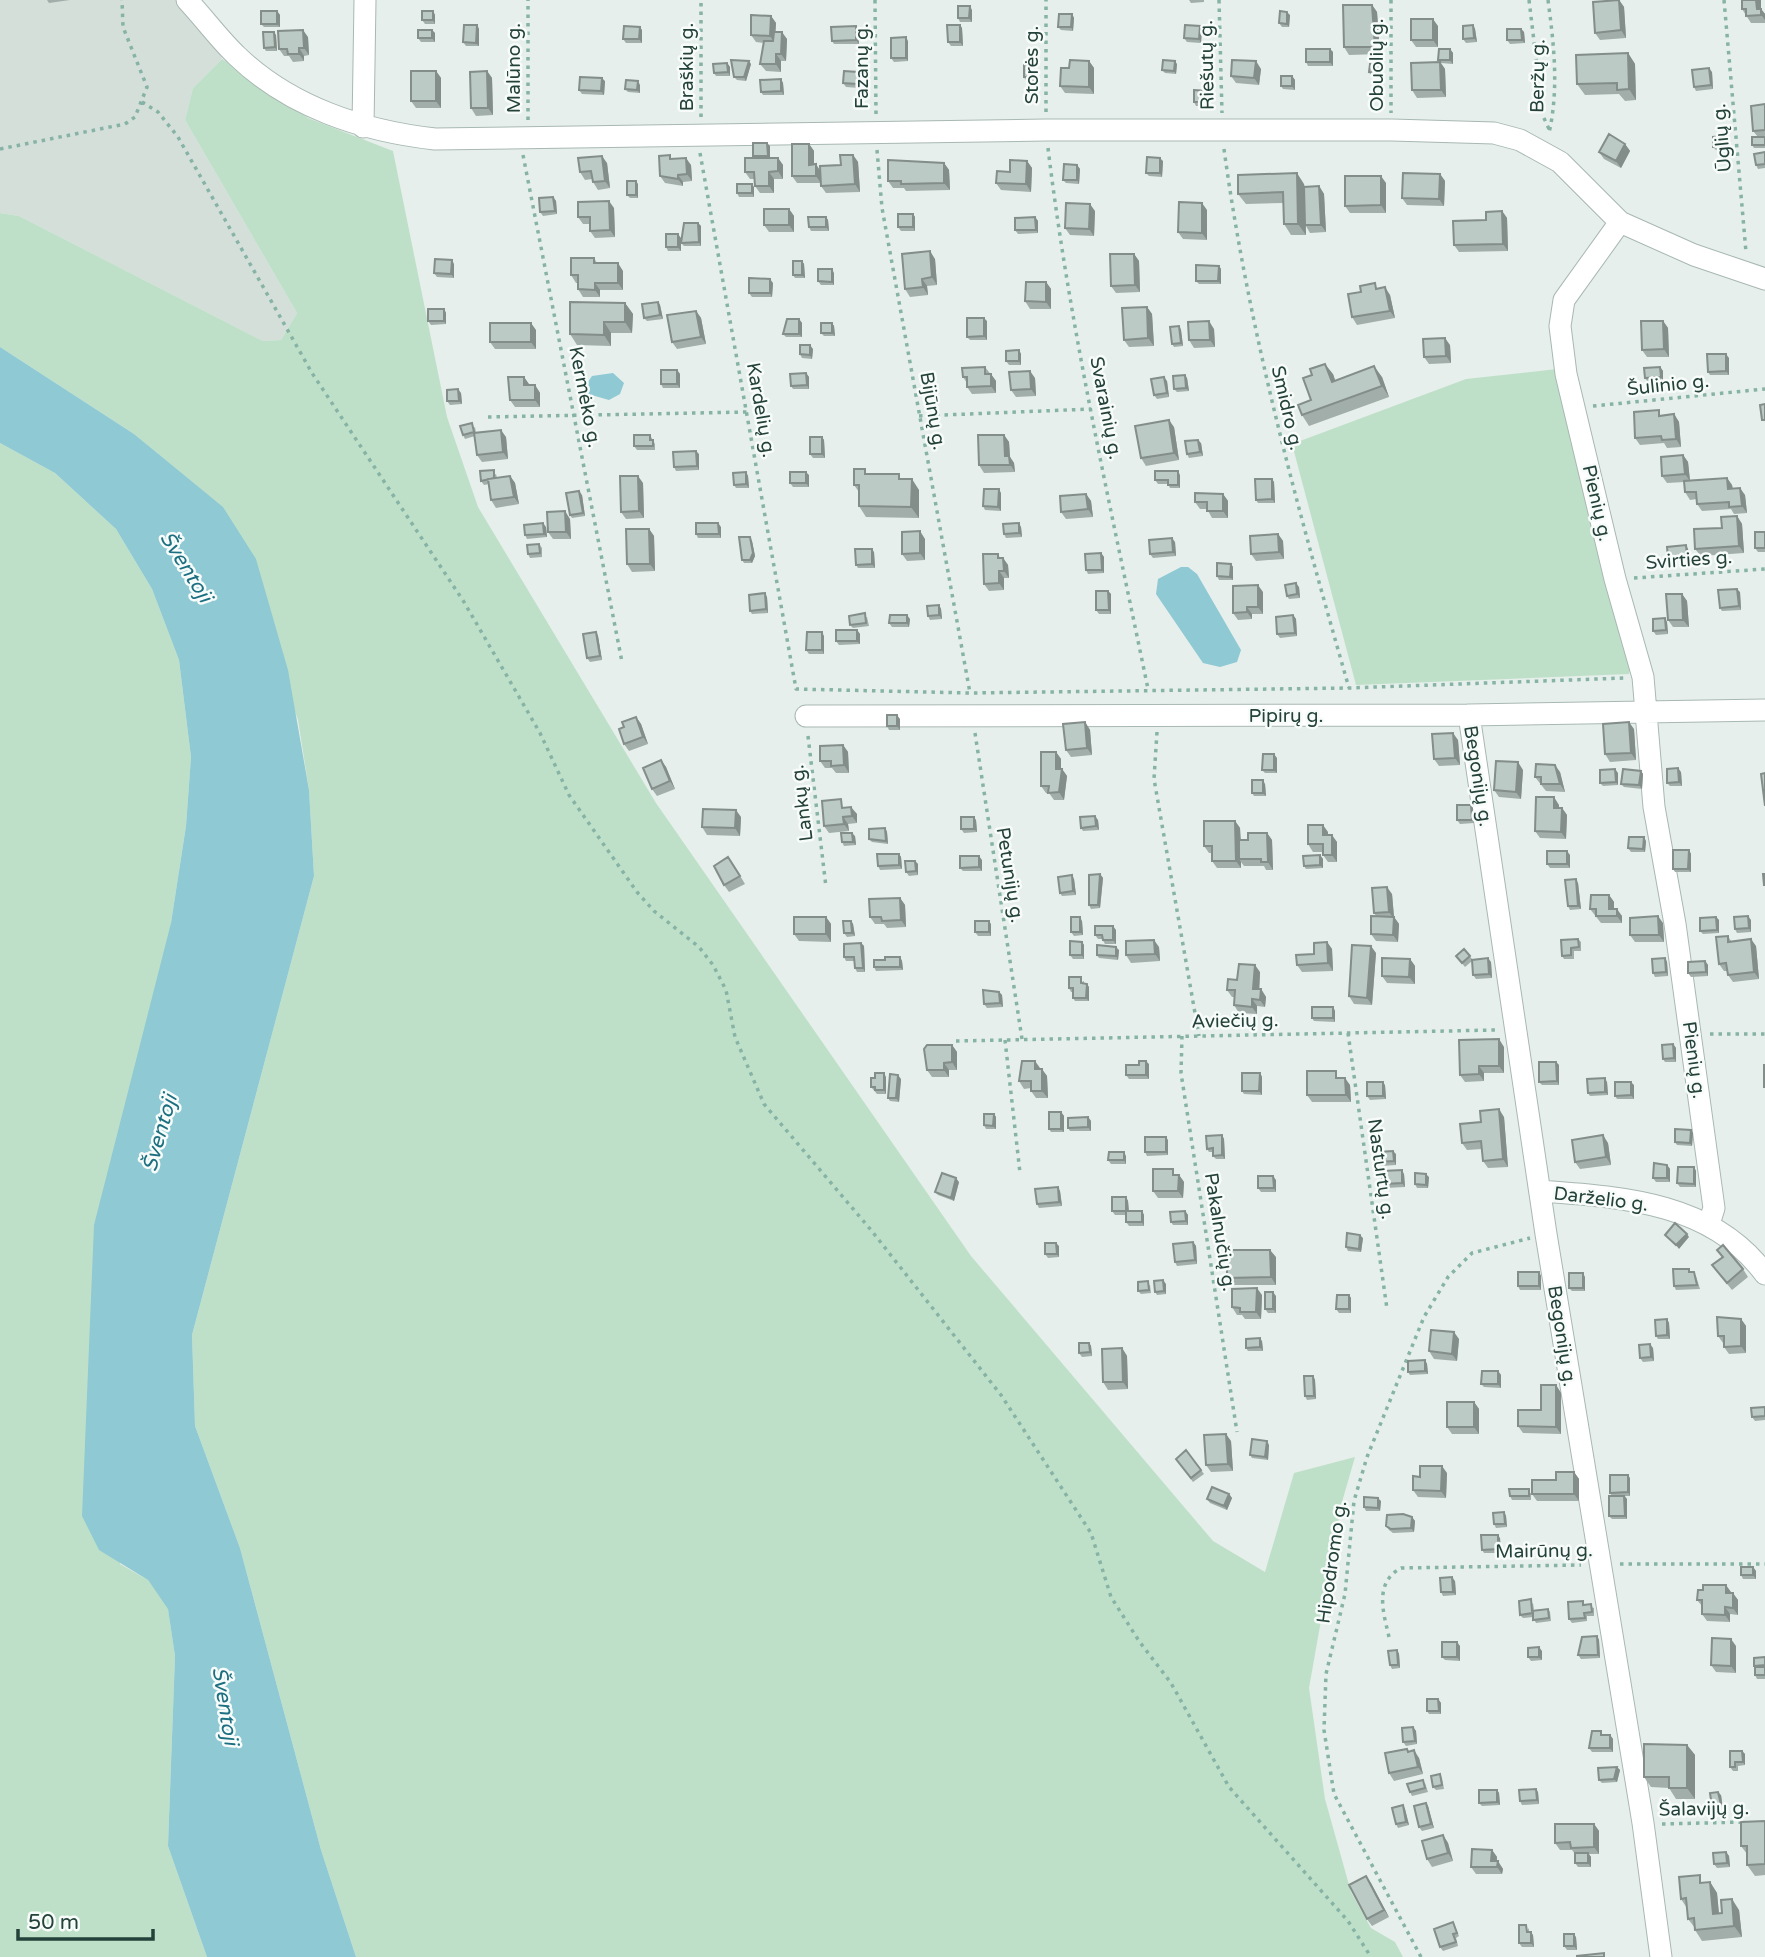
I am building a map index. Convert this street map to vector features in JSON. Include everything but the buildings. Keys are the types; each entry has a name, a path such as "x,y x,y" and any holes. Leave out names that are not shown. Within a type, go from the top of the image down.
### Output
{"street":[{"path":"187,0 237,56 270,83 327,113 363,127 435,139 1046,130 1392,130 1494,133 1520,140 1560,162 1620,222 1665,244 1757,276"},
{"path":"363,127 365,0"},
{"name":"Pienių g.","path":"1620,222 1564,300 1560,326 1574,408 1615,579 1643,677 1654,807 1714,1208 1709,1224"},
{"name":"Pipirų g.","path":"806,716 1469,715 1647,709 1765,710"},
{"name":"Begonijų g.","path":"1469,715 1539,1191 1643,1824 1661,1957"},
{"name":"Darželio g.","path":"1539,1191 1609,1196 1664,1207 1709,1224 1749,1255 1765,1274"}],"path":[{"path":"0,149 125,124 135,117 147,87 123,27 122,0"},
{"name":"Malūno g.","path":"524,137 528,0"},
{"name":"Braškių g.","path":"701,0 701,135"},
{"name":"Fazanų g.","path":"876,0 876,133"},
{"name":"Storės g.","path":"1046,0 1046,130"},
{"name":"Riešutų g.","path":"1219,0 1222,130"},
{"name":"Obuolių g.","path":"1391,0 1392,130"},
{"path":"1529,0 1543,116 1549,129"},
{"name":"Beržų g.","path":"1544,152 1555,106 1555,55 1549,0"},
{"name":"Ūglių g.","path":"1724,0 1757,276"},
{"path":"142,102 158,113 178,136 312,373 464,602 540,733 569,795 637,892 654,911 699,947 713,965 726,990 735,1037 764,1104 871,1230 1001,1395 1091,1533 1111,1597 1139,1642 1171,1683 1228,1787 1348,1921 1371,1957"},
{"name":"Svarainių g.","path":"1046,130 1058,224 1091,409 1148,689"},
{"name":"Smidro g.","path":"1222,130 1234,219 1271,408 1349,688"},
{"name":"Bijūnų g.","path":"876,133 882,208 970,693"},
{"name":"Kardelių g.","path":"701,135 700,162 796,690 970,693"},
{"name":"Kermėko g.","path":"524,137 622,662"},
{"name":"Šulinio g.","path":"1574,408 1765,389"},
{"path":"919,416 1091,409"},
{"path":"488,417 747,412"},
{"name":"Svirties g.","path":"1615,579 1765,569"},
{"path":"970,693 1349,688 1643,677"},
{"name":"Petunijų g.","path":"976,714 974,742 1022,1039"},
{"name":"Lankų g.","path":"806,716 826,887"},
{"path":"1159,716 1154,779 1199,1036"},
{"name":"Aviečių g.","path":"956,1041 1515,1030"},
{"name":"Nasturtų g.","path":"1348,1033 1387,1309"},
{"path":"1690,1034 1765,1034"},
{"name":"Pakalnučių g.","path":"1182,1036 1181,1073 1237,1432"},
{"path":"1005,1040 1020,1173"},
{"name":"Hipodromo g.","path":"1421,1957 1334,1794 1324,1730 1326,1674 1345,1594 1354,1502 1367,1457 1424,1317 1448,1277 1472,1253 1546,1234"},
{"name":"Mairūnų g.","path":"1389,1637 1382,1594 1391,1574 1401,1568 1765,1564"},
{"name":"Šalavijų g.","path":"1643,1824 1752,1822"}],"shaded area":[{"path":"0,0 197,0 222,59 193,88 185,120 297,313 281,340 263,341 19,216 0,213"}],"green space":[{"path":"222,59 308,118 393,151 447,417 478,507 656,803 971,1256 1213,1541 1265,1572 1294,1473 1355,1457 1342,1502 1309,1688 1325,1799 1351,1892 1371,1928 1395,1942 1403,1957 356,1957 321,1850 240,1548 195,1426 192,1335 314,876 309,790 298,720 223,508 134,434 0,347 0,213 19,216 263,341 281,340 297,313 185,120 193,88"},
{"path":"1557,369 1631,652 1629,674 1356,685 1292,444 1466,379"},
{"path":"0,443 55,473 116,529 152,589 179,660 191,757 186,826 171,923 120,1564 148,1580 168,1608 175,1656 168,1846 207,1957 0,1957"}],"water":[{"name":"Šventoji","path":"0,347 134,434 223,507 256,559 288,670 309,790 314,876 192,1335 195,1426 240,1548 321,1850 356,1957 207,1957 168,1846 175,1656 168,1609 148,1580 99,1550 82,1516 94,1225 171,923 186,826 191,757 179,660 152,589 116,529 55,473 0,443"},
{"path":"613,373 624,383 620,394 609,400 588,394 586,385 592,376"},
{"path":"1181,567 1188,567 1197,574 1241,650 1237,662 1220,667 1203,663 1156,594 1158,579"}]}
